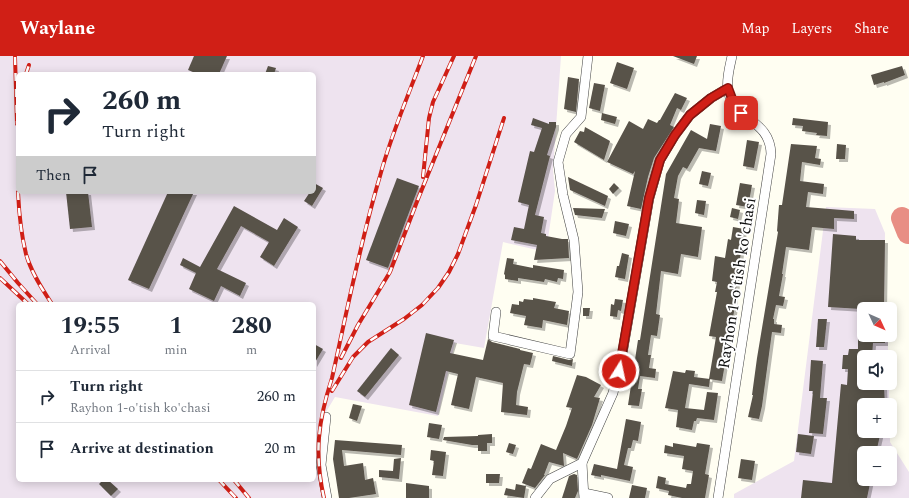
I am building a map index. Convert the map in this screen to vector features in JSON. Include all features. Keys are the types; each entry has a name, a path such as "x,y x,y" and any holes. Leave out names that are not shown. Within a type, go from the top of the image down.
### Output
{"street":[{"path":"496,312 493,336 570,354 578,292 574,240 563,195 558,162 566,134 581,116 588,56"},
{"path":"608,498 584,496 582,463 606,410 617,381 649,198 660,160 675,135 690,115 711,98 728,88 732,56"},
{"name":"Rayhon 1-o'tish ko'chasi","path":"718,498 771,154 769,142 763,131 737,109 731,99 728,88"},
{"path":"326,417 321,465 327,498"},
{"path":"535,498 550,479 582,463"}],"shaded area":[{"path":"0,56 561,56 553,170 555,191 546,252 503,242 484,348 455,343 438,416 335,397 320,422 320,482 323,498 0,498"},
{"path":"826,207 875,209 885,233 884,302 857,302 857,342 888,342 888,350 857,350 857,390 889,390 889,398 857,398 857,438 890,438 890,442 893,446 857,446 857,486 897,486 897,453 909,472 909,498 734,498 734,494 794,461"}],"building":[{"path":"194,56 227,56 220,72 193,72 188,70"},
{"path":"673,56 697,56 694,64"},
{"path":"617,62 634,68 627,89 610,83"},
{"path":"268,66 276,68 275,72 266,72"},
{"path":"902,66 905,75 874,85 871,75"},
{"path":"568,77 579,79 576,112 564,109"},
{"path":"594,83 605,85 600,111 589,108"},
{"path":"675,93 687,98 681,110 677,108 670,125 674,127 654,158 641,209 627,206 635,171 633,174 607,162 629,121 643,129 648,119 657,123"},
{"path":"602,113 617,117 615,124 601,120"},
{"path":"533,118 549,124 549,122 556,122 556,127 547,155 550,156 535,215 544,217 541,233 546,234 546,236 568,239 569,258 534,260 537,245 511,240 514,227 524,229 529,205 518,202 530,151 534,152 542,128 531,125"},
{"path":"793,118 828,122 827,136 802,131 803,126 792,125"},
{"path":"710,124 721,126 716,151 699,148 687,169 683,167 678,176 674,198 679,199 676,223 702,227 698,257 681,254 678,274 661,271 656,314 660,315 657,336 651,335 648,355 651,355 649,368 656,369 655,378 640,376 638,389 642,389 639,406 628,405 638,340 640,340 666,174 691,130 707,139"},
{"path":"585,127 610,141 604,160 574,142 580,131 584,132"},
{"path":"747,140 759,142 754,168 743,166"},
{"path":"791,144 817,146 815,158 821,159 820,165 802,162 800,181 824,184 823,194 808,192 806,207 854,211 854,219 834,218 834,229 812,227 809,250 786,247 779,296 785,297 783,306 776,305 773,319 774,324 782,325 781,333 772,332 759,419 748,417 753,395 757,358 778,232 779,205 782,205"},
{"path":"837,144 846,145 845,159 836,159"},
{"path":"702,171 711,173 708,186 699,184"},
{"path":"568,177 608,196 605,206 570,190"},
{"path":"397,178 419,186 388,268 366,260"},
{"path":"614,183 619,188 613,194 609,189"},
{"path":"740,183 752,185 748,207 736,205"},
{"path":"316,184 323,188 312,206 304,201 309,194 316,194"},
{"path":"66,194 88,194 92,227 70,229"},
{"path":"167,194 193,194 149,289 128,280"},
{"path":"697,200 706,201 704,215 695,213"},
{"path":"234,206 277,230 284,218 298,227 274,266 260,257 269,242 241,226 217,269 246,283 240,296 221,286 214,301 189,289 196,273 180,265 183,258 200,267"},
{"path":"573,208 605,209 602,218 575,215"},
{"path":"732,208 740,210 738,219 730,217"},
{"path":"615,221 629,224 626,236 613,233"},
{"path":"733,227 744,229 735,306 722,381 709,379 716,337 709,336 717,292 715,292 717,282 712,281 715,256 725,258 728,239 731,240"},
{"path":"833,234 856,236 856,240 885,240 884,302 857,302 857,309 828,307"},
{"path":"622,253 629,255 625,279 615,277"},
{"path":"507,258 514,259 513,264 533,268 533,265 564,270 563,279 558,278 557,282 545,279 544,282 518,278 518,281 505,279 504,274"},
{"path":"533,298 556,302 554,308 569,311 567,325 543,320 542,328 524,325 526,316 510,313 512,304 519,305 519,301 523,302 524,299 533,300"},
{"path":"615,299 623,300 621,311 618,310 617,317 610,316 611,304 614,305"},
{"path":"583,308 590,308 589,316 583,316"},
{"path":"818,319 827,319 824,347 816,347"},
{"path":"426,333 454,340 450,353 483,360 488,339 492,342 533,353 530,365 524,364 517,392 516,405 528,407 527,415 501,412 503,383 476,377 469,409 451,405 458,374 446,371 436,412 409,405"},
{"path":"858,342 885,342 873,343 872,350 857,350 857,390 884,390 885,398 857,398 857,438 879,438 878,446 857,446 857,486 870,486 867,498 801,498 803,480 832,483 841,384 847,385 848,369 842,369 843,355 848,355 849,349 858,349"},
{"path":"316,345 323,349 316,361"},
{"path":"391,348 399,355 365,397 357,391"},
{"path":"553,356 569,360 573,359 572,366 552,361"},
{"path":"811,360 823,361 820,398 827,398 823,434 809,433 813,391 809,391"},
{"path":"686,370 695,371 694,377 710,379 709,387 689,384 685,408 704,410 707,392 718,393 714,420 697,418 696,421 694,421 692,430 676,427 678,410 665,408 673,371 685,373"},
{"path":"577,375 586,377 601,385 594,397 600,398 592,425 577,459 563,453 564,466 549,462 545,475 535,488 522,483 528,468 531,469 541,444 556,450 572,408 566,407"},
{"path":"353,404 362,406 357,421 349,418"},
{"path":"626,419 641,422 638,441 633,440 631,448 628,448 624,465 633,467 630,481 601,475 601,477 591,475 594,464 617,469"},
{"path":"429,423 442,425 439,439 427,437"},
{"path":"492,434 492,443 487,443 487,451 478,451 478,445 443,440 444,437"},
{"path":"798,434 814,436 811,454 796,452"},
{"path":"335,440 402,445 401,455 342,450 344,466 363,463 365,480 373,478 376,494 339,498 333,459"},
{"path":"509,443 516,445 513,454 506,452"},
{"path":"673,443 696,447 697,443 710,445 705,474 709,475 705,498 682,498 668,495 669,491 656,488 658,476 666,478 665,484 686,488 687,484 691,484 693,471 682,469 684,456 664,453 665,445 673,447"},
{"path":"431,450 446,452 443,476 432,475 434,461 430,460"},
{"path":"401,458 399,479 379,477 379,470 393,471 394,459"},
{"path":"741,459 755,461 752,480 738,478"},
{"path":"486,474 500,474 499,483 486,483"},
{"path":"574,474 577,475 578,491 575,498 562,498 569,476"},
{"path":"101,482 110,482 118,489 111,496 99,484"},
{"path":"406,483 429,486 429,498 406,498"},
{"path":"516,484 526,486 524,498 504,495 506,488 515,490"},
{"path":"632,485 647,488 645,498 629,498"}],"taxiway":[{"path":"902,218 908,233"}],"railway":[{"path":"324,498 318,452 323,409 332,378 366,226 384,161 423,56"},
{"path":"423,177 429,118 433,102 454,56"},
{"path":"341,358 358,325 390,272 476,56"},
{"path":"15,57 16,90"},
{"path":"27,72 29,65"},
{"path":"332,391 353,357 368,342 404,319 422,305 438,288 449,272 458,254 476,205 504,118"},
{"path":"18,194 20,223 28,261 51,302"},
{"path":"0,261 35,302"},
{"path":"0,278 26,302"},
{"path":"221,482 236,498"},
{"path":"236,482 249,498"}],"route":[{"path":"619,371 649,198 660,160 675,135 690,115 711,98 728,88 734,104 741,113"}]}
